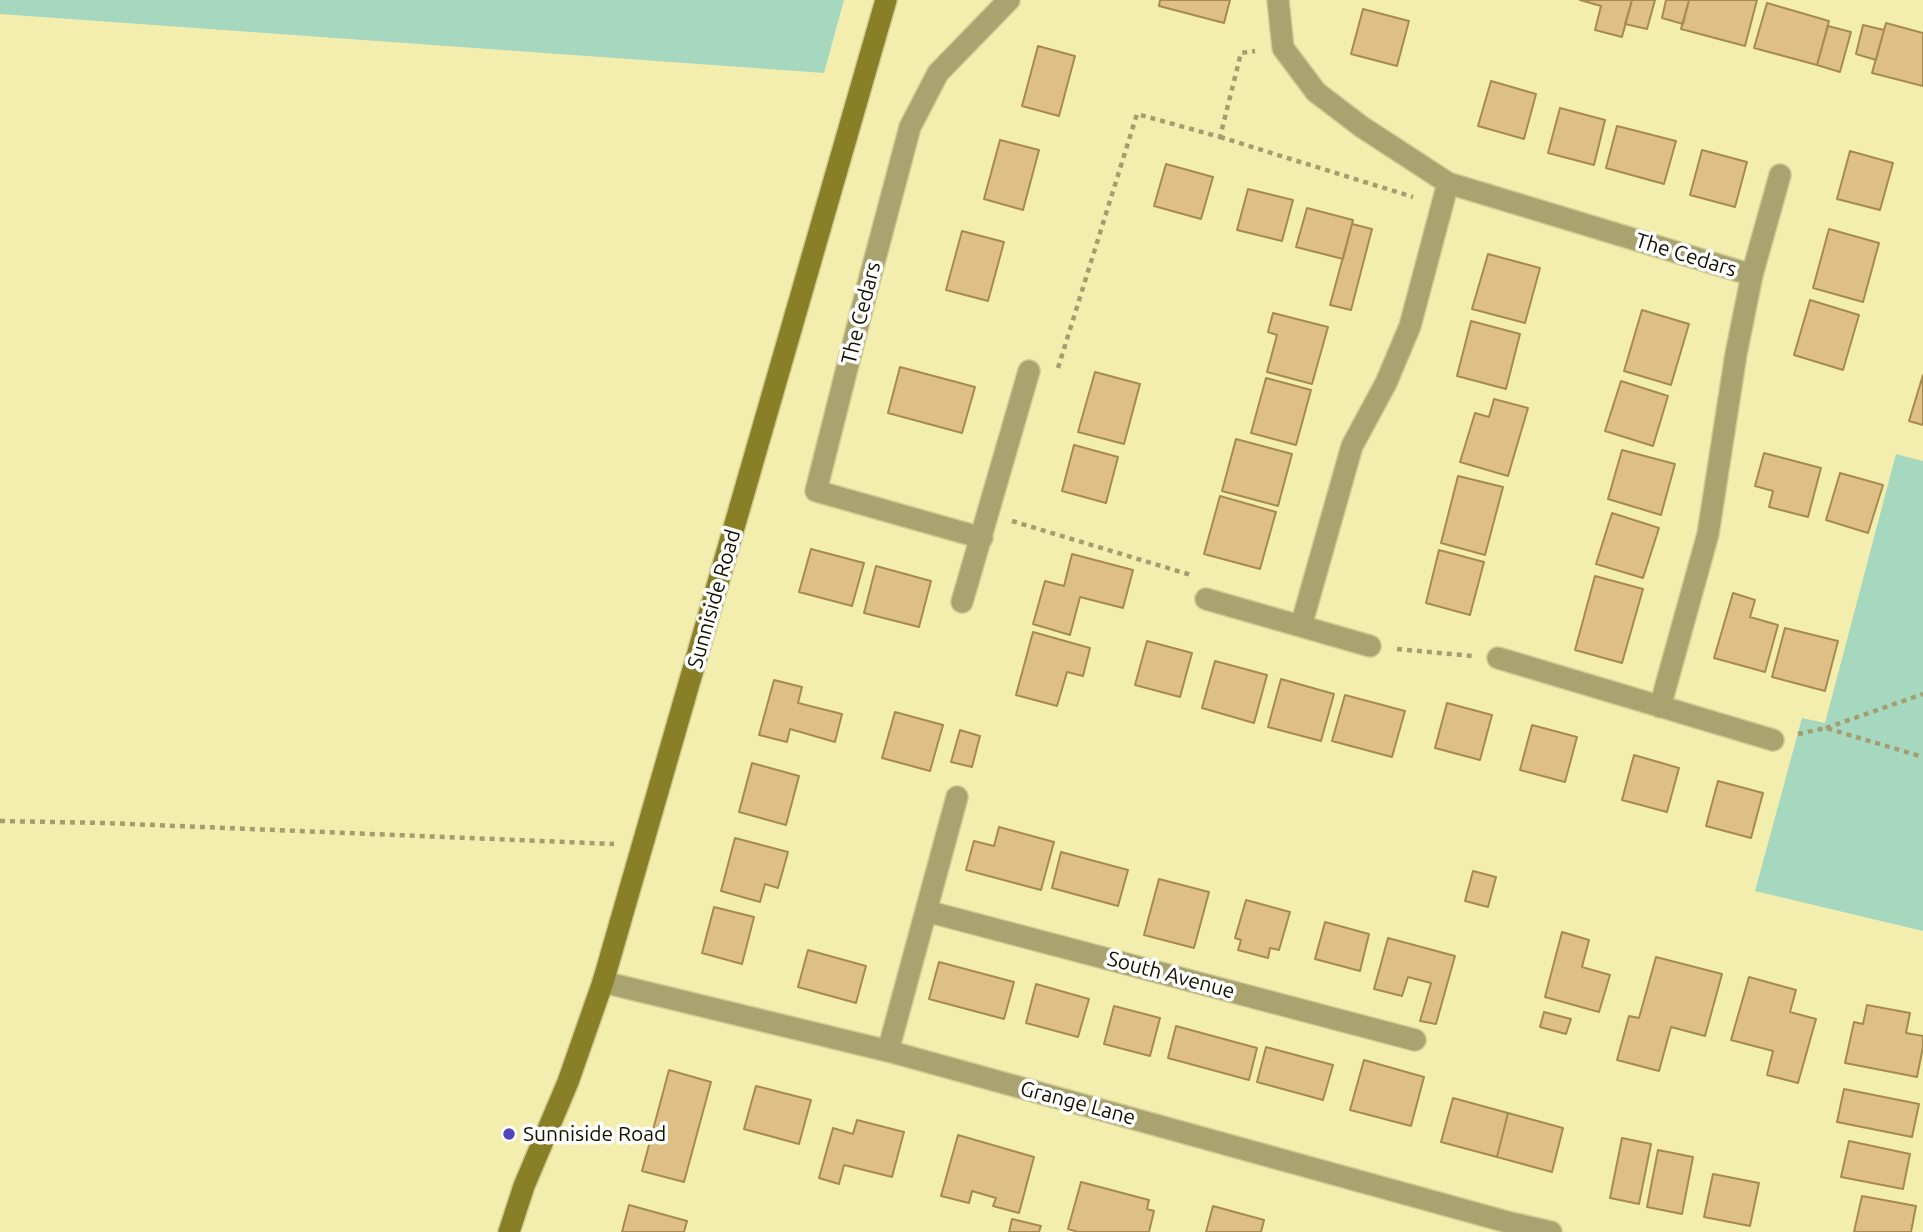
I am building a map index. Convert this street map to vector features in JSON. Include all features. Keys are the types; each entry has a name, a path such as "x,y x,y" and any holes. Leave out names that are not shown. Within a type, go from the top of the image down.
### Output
{"main road":[{"name":"Sunniside Road","path":"509,1232 524,1186 568,1082 603,982 886,0"}],"street":[{"name":"The Cedars","path":"982,538 816,491 867,285 910,127 937,73 1009,0"},
{"path":"1278,0 1283,48"},
{"name":"The Cedars","path":"1283,48 1316,92 1362,128 1448,183 1752,275 1735,354 1708,534 1660,707"},
{"path":"1752,275 1780,175"},
{"path":"1301,626 1352,446 1386,383 1409,326 1448,183"},
{"path":"962,602 1029,371"},
{"path":"1206,599 1370,646"},
{"path":"1498,658 1773,740"},
{"path":"888,1051 957,797"},
{"name":"South Avenue","path":"926,911 1415,1040"},
{"name":"Grange Lane","path":"603,982 888,1051 1551,1232"}],"path":[{"path":"1220,137 1241,53 1283,48"},
{"path":"1029,371 1054,380 1137,114 1442,205"},
{"path":"988,513 1198,577 1206,599"},
{"path":"1370,646 1498,658"},
{"path":"1773,740 1826,728 1923,694"},
{"path":"1826,728 1923,757"},
{"path":"0,821 643,845"}],"green space":[{"path":"0,0 844,0 824,73 0,14"},
{"path":"1896,454 1923,461 1923,931 1755,891 1802,718 1825,723"}],"building":[{"path":"1160,0 1230,0 1224,23 1159,6"},
{"path":"1580,0 1632,0 1622,37 1595,30 1601,6"},
{"path":"1632,0 1655,0 1647,29 1625,24"},
{"path":"1666,0 1689,0 1683,24 1662,18"},
{"path":"1689,0 1757,0 1745,46 1681,29"},
{"path":"1767,3 1829,21 1817,65 1754,48"},
{"path":"1363,9 1409,21 1397,66 1351,54"},
{"path":"1886,23 1923,33 1923,86 1872,73"},
{"path":"1863,25 1884,30 1876,60 1856,54"},
{"path":"1828,26 1851,32 1840,72 1817,65"},
{"path":"1038,46 1075,56 1059,116 1022,106"},
{"path":"1491,81 1536,94 1524,139 1478,126"},
{"path":"1560,108 1605,120 1594,165 1548,153"},
{"path":"1617,126 1676,141 1664,184 1606,168"},
{"path":"1000,140 1039,150 1023,210 984,199"},
{"path":"1702,150 1747,162 1735,207 1690,195"},
{"path":"1850,151 1893,163 1880,210 1837,199"},
{"path":"1166,164 1213,177 1201,219 1154,206"},
{"path":"1248,189 1293,200 1282,241 1237,230"},
{"path":"1307,208 1353,220 1343,259 1296,247"},
{"path":"1352,224 1372,229 1351,310 1330,305"},
{"path":"1829,229 1879,243 1863,302 1813,288"},
{"path":"962,231 1004,242 988,301 946,290"},
{"path":"1488,254 1540,268 1525,323 1472,309"},
{"path":"1810,300 1859,315 1843,370 1794,355"},
{"path":"1642,310 1689,324 1671,385 1624,371"},
{"path":"1273,313 1328,327 1312,384 1267,372 1277,335 1268,332"},
{"path":"1471,321 1520,334 1506,389 1457,376"},
{"path":"900,367 975,387 962,433 888,413"},
{"path":"1095,372 1140,384 1124,444 1078,432"},
{"path":"1923,375 1923,425 1909,421"},
{"path":"1266,378 1311,390 1296,445 1251,433"},
{"path":"1621,381 1668,396 1653,446 1605,431"},
{"path":"1494,399 1528,408 1508,476 1460,462 1475,413 1489,417"},
{"path":"1236,439 1292,454 1278,506 1222,491"},
{"path":"1074,445 1118,457 1106,503 1062,491"},
{"path":"1622,450 1675,464 1661,515 1608,499"},
{"path":"1764,453 1821,468 1808,517 1769,507 1773,491 1755,486"},
{"path":"1840,473 1883,485 1868,533 1826,520"},
{"path":"1458,476 1503,487 1485,555 1441,543"},
{"path":"1220,496 1276,512 1260,569 1204,554"},
{"path":"1612,513 1659,528 1643,578 1596,564"},
{"path":"811,549 864,563 852,606 799,592"},
{"path":"1439,550 1484,562 1470,615 1426,603"},
{"path":"1072,554 1133,570 1123,608 1080,597 1070,635 1033,624 1045,581 1064,586"},
{"path":"876,566 931,581 919,627 864,613"},
{"path":"1595,576 1643,589 1622,663 1575,650"},
{"path":"1733,593 1755,600 1750,617 1778,625 1765,672 1714,658"},
{"path":"1785,628 1838,641 1825,691 1772,677"},
{"path":"1033,632 1090,648 1083,676 1067,672 1057,706 1016,695"},
{"path":"1147,641 1192,653 1180,697 1135,685"},
{"path":"1215,661 1267,675 1254,723 1202,708"},
{"path":"1281,679 1334,694 1321,741 1268,727"},
{"path":"774,680 802,687 798,703 842,714 835,742 790,729 787,742 759,735"},
{"path":"1345,695 1405,711 1392,757 1332,741"},
{"path":"1447,703 1492,715 1480,760 1435,748"},
{"path":"895,712 943,725 930,771 882,758"},
{"path":"1532,725 1577,737 1565,782 1520,770"},
{"path":"960,730 980,736 972,767 951,762"},
{"path":"1634,755 1679,768 1667,812 1622,800"},
{"path":"752,763 799,776 786,825 739,812"},
{"path":"1718,781 1763,793 1751,838 1706,826"},
{"path":"999,827 1054,842 1041,890 966,870 974,841 994,846"},
{"path":"735,838 788,852 778,888 765,884 760,902 721,891"},
{"path":"1061,852 1128,870 1118,906 1052,888"},
{"path":"1473,871 1496,877 1488,907 1465,901"},
{"path":"1159,879 1209,892 1194,948 1144,935"},
{"path":"1246,900 1290,912 1279,950 1270,948 1268,958 1238,950 1241,940 1235,938"},
{"path":"714,907 754,917 742,964 702,953"},
{"path":"1325,922 1369,934 1360,971 1315,959"},
{"path":"1562,932 1589,940 1582,967 1610,975 1599,1012 1545,997"},
{"path":"1388,938 1455,956 1436,1024 1420,1021 1431,983 1408,977 1402,996 1374,989"},
{"path":"808,950 866,966 856,1003 798,987"},
{"path":"1656,957 1722,974 1705,1036 1671,1027 1659,1071 1617,1060 1629,1016 1639,1018"},
{"path":"939,962 1014,982 1004,1019 929,999"},
{"path":"1749,977 1796,990 1790,1012 1816,1019 1798,1083 1767,1075 1773,1051 1731,1040"},
{"path":"1036,984 1089,999 1078,1037 1026,1023"},
{"path":"1867,1005 1910,1013 1906,1033 1923,1036 1917,1077 1845,1063 1854,1022 1863,1024"},
{"path":"1114,1006 1160,1018 1150,1056 1104,1044"},
{"path":"1544,1012 1571,1019 1566,1034 1540,1027"},
{"path":"1176,1026 1257,1048 1249,1080 1168,1058"},
{"path":"1266,1047 1333,1065 1323,1100 1257,1082"},
{"path":"1364,1060 1424,1077 1411,1126 1350,1110"},
{"path":"669,1070 711,1082 684,1182 642,1171"},
{"path":"756,1086 811,1100 799,1144 744,1129"},
{"path":"1844,1089 1919,1104 1912,1137 1837,1122"},
{"path":"1453,1098 1508,1113 1497,1157 1441,1142"},
{"path":"1508,1113 1563,1128 1552,1172 1497,1157"},
{"path":"857,1120 904,1132 892,1177 844,1165 839,1184 819,1178 833,1128 853,1134"},
{"path":"958,1135 1034,1157 1019,1213 993,1206 996,1198 972,1191 969,1203 941,1196"},
{"path":"1622,1138 1651,1144 1639,1204 1610,1198"},
{"path":"1849,1141 1910,1154 1903,1189 1841,1177"},
{"path":"1658,1150 1693,1157 1682,1214 1647,1207"},
{"path":"1713,1174 1759,1183 1750,1226 1704,1217"},
{"path":"1081,1182 1149,1200 1147,1209 1154,1211 1149,1232 1078,1232 1068,1229"},
{"path":"1862,1196 1916,1206 1911,1232 1854,1232"},
{"path":"629,1205 687,1221 684,1232 622,1232"},
{"path":"1213,1206 1264,1220 1261,1232 1206,1232"},
{"path":"1012,1219 1041,1226 1039,1232 1009,1232"}],"place":[{"name":"Sunniside Road","path":"509,1134"}]}
